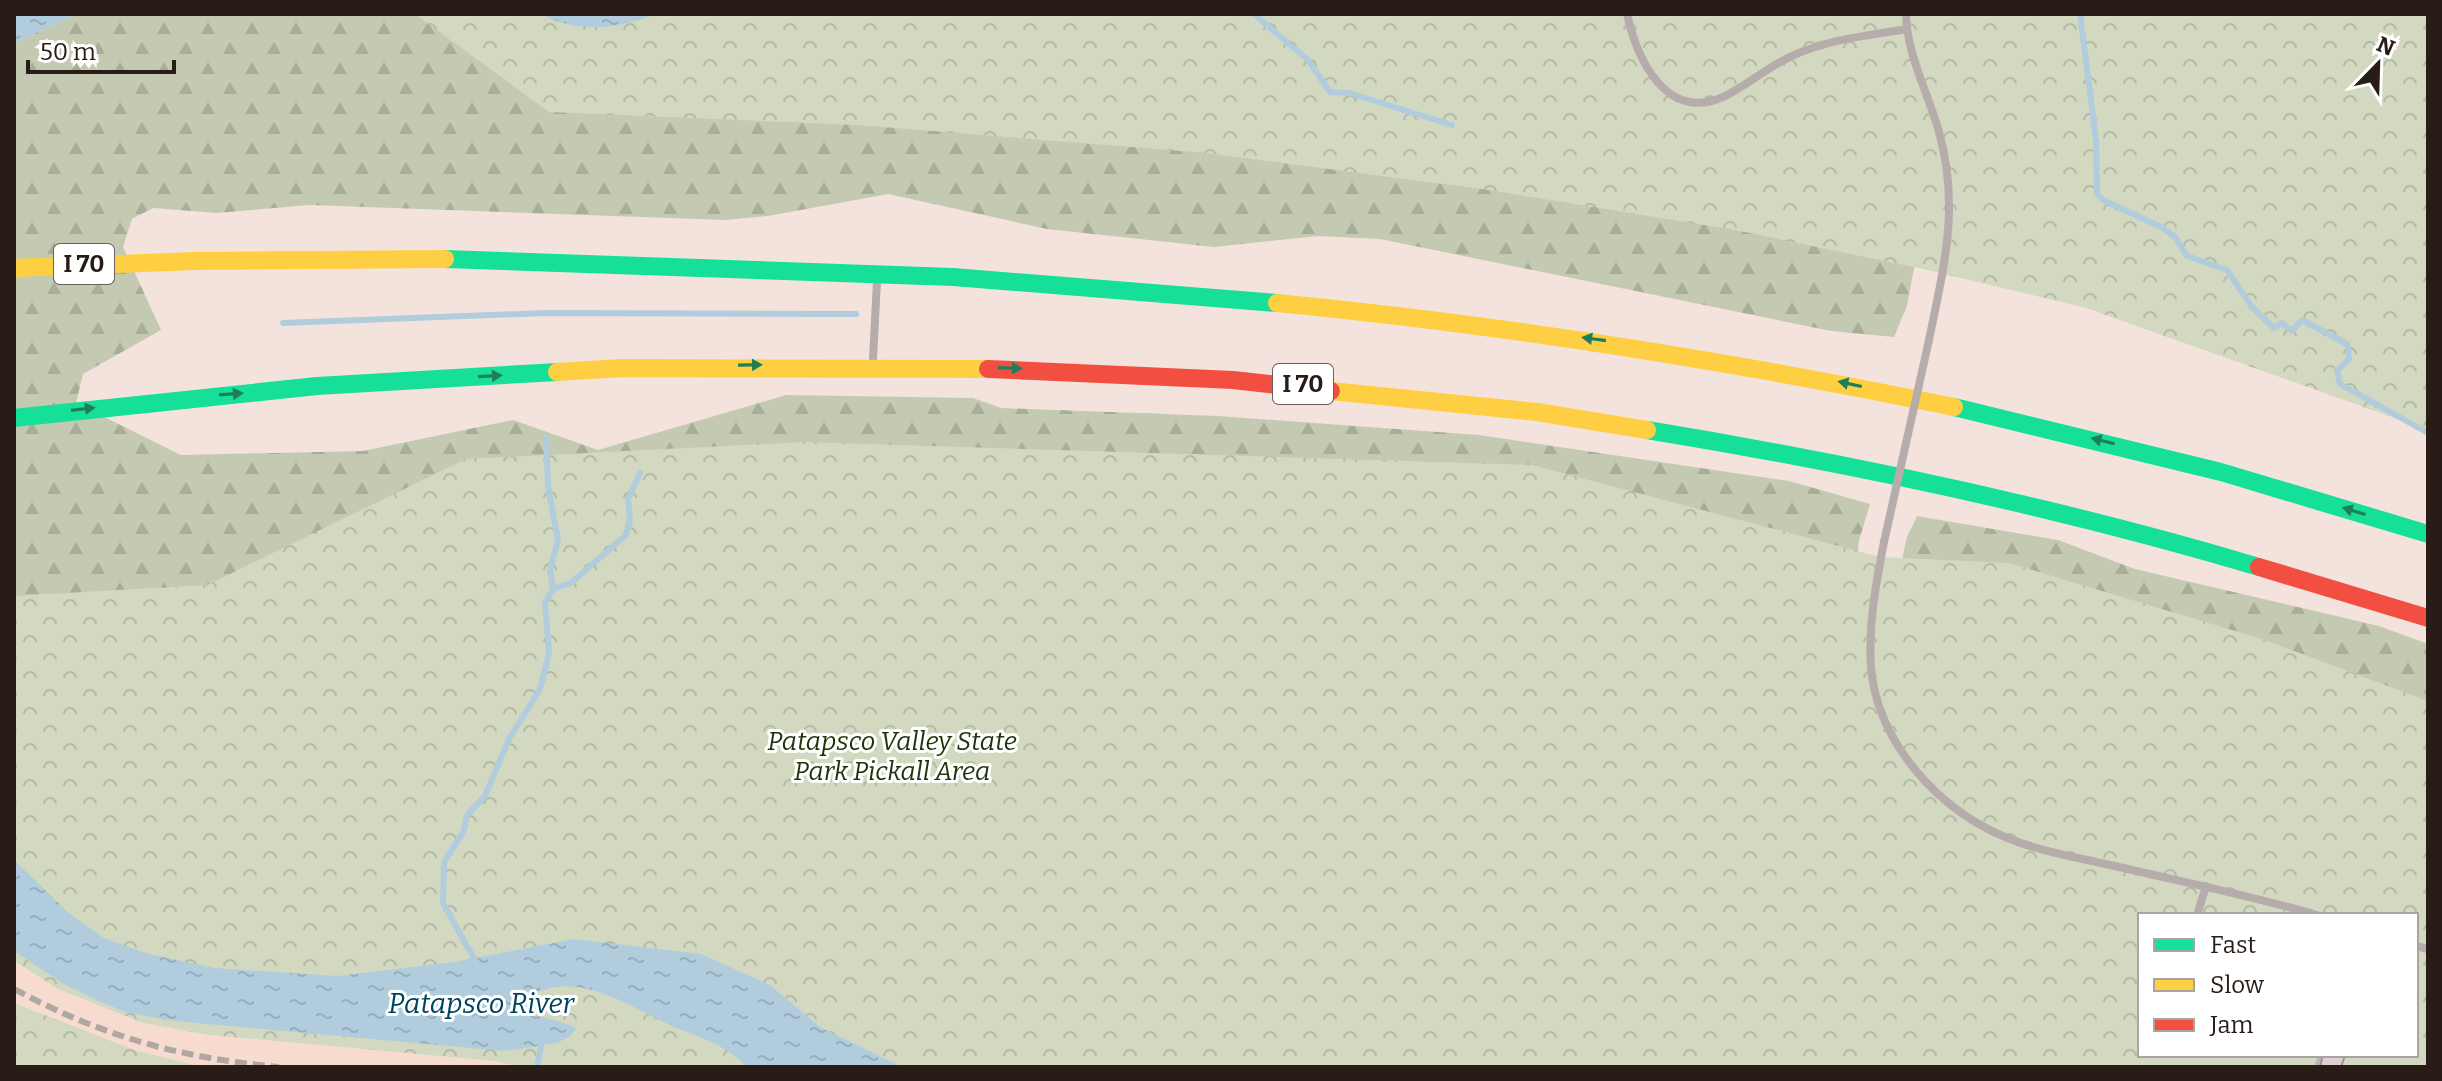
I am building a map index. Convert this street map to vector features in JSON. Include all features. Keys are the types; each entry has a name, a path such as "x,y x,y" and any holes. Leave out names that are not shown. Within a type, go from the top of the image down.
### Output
{"highway":[{"name":"I 70","path":"14,268 154,260 570,261 877,272 1134,289 1456,320 1795,372 1970,408 2135,449 2428,534"},
{"name":"I 70","path":"14,418 153,400 571,372 873,364 1125,371 1297,383 1605,422 1774,450 2012,501 2239,560 2428,618"}],"lane":[{"path":"1627,14 1643,63 1656,83 1678,99 1704,103 1723,97 1770,67 1820,45 1906,29"},
{"path":"1906,14 1912,57 1939,132 1950,187 1951,219 1947,256 1874,593 1871,667 1876,693 1888,725 1900,751 1920,776 1953,806 2002,836 2033,847 2309,913"},
{"path":"873,364 877,272"},
{"path":"2198,913 2206,886"}],"shaded area":[{"path":"14,961 58,989 143,1023 209,1035 494,1061 519,1067 203,1067 137,1051 27,1011 14,1003"}],"green space":[{"path":"77,14 1595,14 1918,247 1907,306 1894,337 1831,331 1380,239 1318,236 1214,247 1047,229 888,194 768,216 725,220 310,205 217,213 153,208 132,219 123,247 161,330 83,374 76,403 181,455 363,451 513,420 598,450 786,395 973,398 1001,408 1218,416 1479,435 1789,481 1870,504 1859,541 1848,642 14,860 14,43"},
{"path":"415,14 2428,14 2428,430 2086,308 1923,269 1735,230 1489,190 1206,153 858,125 549,112"},
{"name":"Patapsco Valley State Park Pickall Area","path":"806,442 1532,465 1880,557 2009,563 2262,639 2428,701 2428,1067 519,1067 494,1061 209,1035 143,1023 58,989 14,961 14,596 207,585 466,459"},
{"path":"1917,516 2058,540 2135,569 2379,626 2428,644 2428,812 1892,603 1907,537"},
{"path":"14,1003 137,1051 203,1067 14,1067"}],"water":[{"path":"14,14 77,14 14,43"},
{"path":"541,14 656,14 613,26 584,27 569,25"},
{"name":"Patapsco River","path":"14,860 70,914 104,938 145,953 214,968 337,976 454,962 574,939 701,954 770,985 820,1027 902,1067 747,1067 721,1047 602,993 564,986 545,990 528,999 528,1012 576,1028 571,1036 557,1043 504,1051 175,1021 128,1013 62,983 14,951"}],"building":[{"path":"2322,1057 2344,1057 2341,1067 2320,1067"}],"waterway":[{"path":"1254,14 1308,60 1330,92 1349,93 1452,125"},
{"path":"2080,14 2096,140 2097,194 2103,200 2163,228 2175,237 2187,256 2227,270 2252,307 2274,328 2282,323 2292,331 2302,320 2347,344 2349,359 2337,371 2340,384 2428,433"},
{"path":"283,323 546,313 856,314"},
{"path":"546,438 548,486 558,540 550,570 553,589"},
{"path":"477,964 443,903 444,862 464,831 467,815 485,796 509,739 540,689 549,653 545,603 553,589 571,583 626,535 630,519 628,499 640,473"},
{"path":"537,1067 541,1046 538,1040"}],"railway":[{"path":"14,989 78,1020 142,1042 208,1058 279,1067"}],"traffic: fast":[{"path":"445,259 953,277 1277,303"},
{"path":"14,418 317,386 557,372"},
{"path":"1954,407 2221,472 2428,534"},
{"path":"1647,430 1802,457 2032,506 2259,567"}],"traffic: slow":[{"path":"14,268 195,261 445,259"},
{"path":"1277,303 1447,322 1617,346 1786,374 1954,407"},
{"path":"557,372 622,368 988,369"},
{"path":"1331,391 1537,412 1647,430"}],"traffic: jam":[{"path":"988,369 1233,380 1331,391"},
{"path":"2259,567 2428,618"}]}
